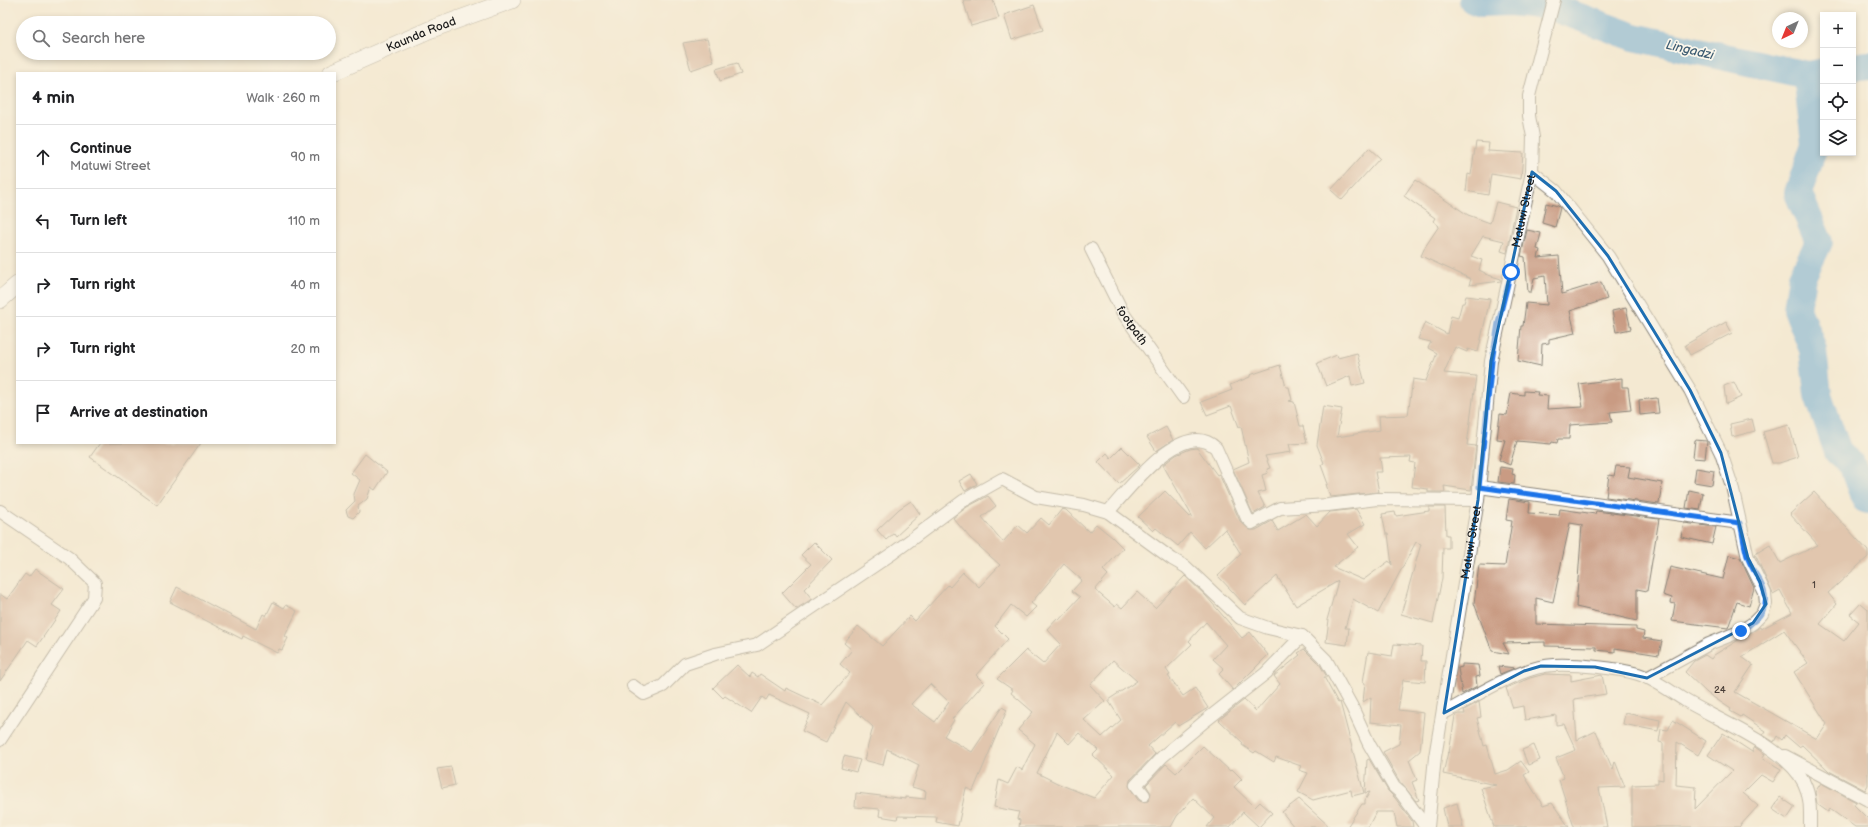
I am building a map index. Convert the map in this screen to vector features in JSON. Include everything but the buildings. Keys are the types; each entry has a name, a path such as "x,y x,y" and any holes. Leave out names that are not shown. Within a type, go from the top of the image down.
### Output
{"main road":[{"name":"Kaunda Road","path":"333,72 429,30 512,0"},
{"path":"0,300 16,285"}],"street":[{"name":"Matuwi Street","path":"1427,827 1435,757 1444,713 1478,500 1492,361 1532,172 1533,137 1529,116 1529,96 1541,56 1554,0"},
{"path":"1532,172 1556,191 1608,256 1690,390 1721,453 1732,486 1748,558 1765,593 1766,604 1762,614 1753,623 1741,631 1709,644 1647,678"},
{"name":"footpath","path":"1090,249 1123,313 1183,397"},
{"path":"1108,512 1148,467 1174,447 1185,442 1198,440 1210,442 1216,448 1247,518 1252,523 1280,508 1328,505 1376,499 1478,500"},
{"path":"633,686 644,694 663,686 685,664 715,654 757,645 893,553 963,501 1002,479 1036,497 1084,505 1108,512 1172,559 1186,567 1240,618 1268,628 1302,636 1326,660 1352,707 1369,744 1394,787 1401,793 1427,827"},
{"path":"1479,487 1740,523"},
{"path":"0,511 70,558 95,583 94,598 0,740"},
{"path":"1144,795 1136,785 1162,757 1266,673 1302,636"},
{"path":"1444,713 1524,671 1541,666 1554,665 1595,667 1639,674 1868,800"},
{"path":"1768,746 1788,763 1803,781 1810,795 1810,827"}],"highlighted area":[{"path":"1532,172 1556,191 1608,256 1690,390 1721,453 1748,558 1760,582 1766,604 1753,623 1647,678 1595,667 1541,666 1524,671 1444,713 1478,500 1491,361"}],"waterway":[{"path":"1473,0 1481,3 1511,2 1545,6"},
{"name":"Lingadzi","path":"1560,10 1634,37 1807,75 1820,73"},
{"name":"Lingadzi","path":"1856,67 1868,65"},
{"path":"1807,75 1815,144 1798,193 1819,242 1802,277 1797,309 1813,350 1818,395 1838,452 1851,463 1865,499 1868,500"}],"route":[{"path":"1511,272 1498,323 1492,361 1479,487 1740,523 1748,558 1765,593 1766,604 1762,614 1753,623 1741,631"}]}
